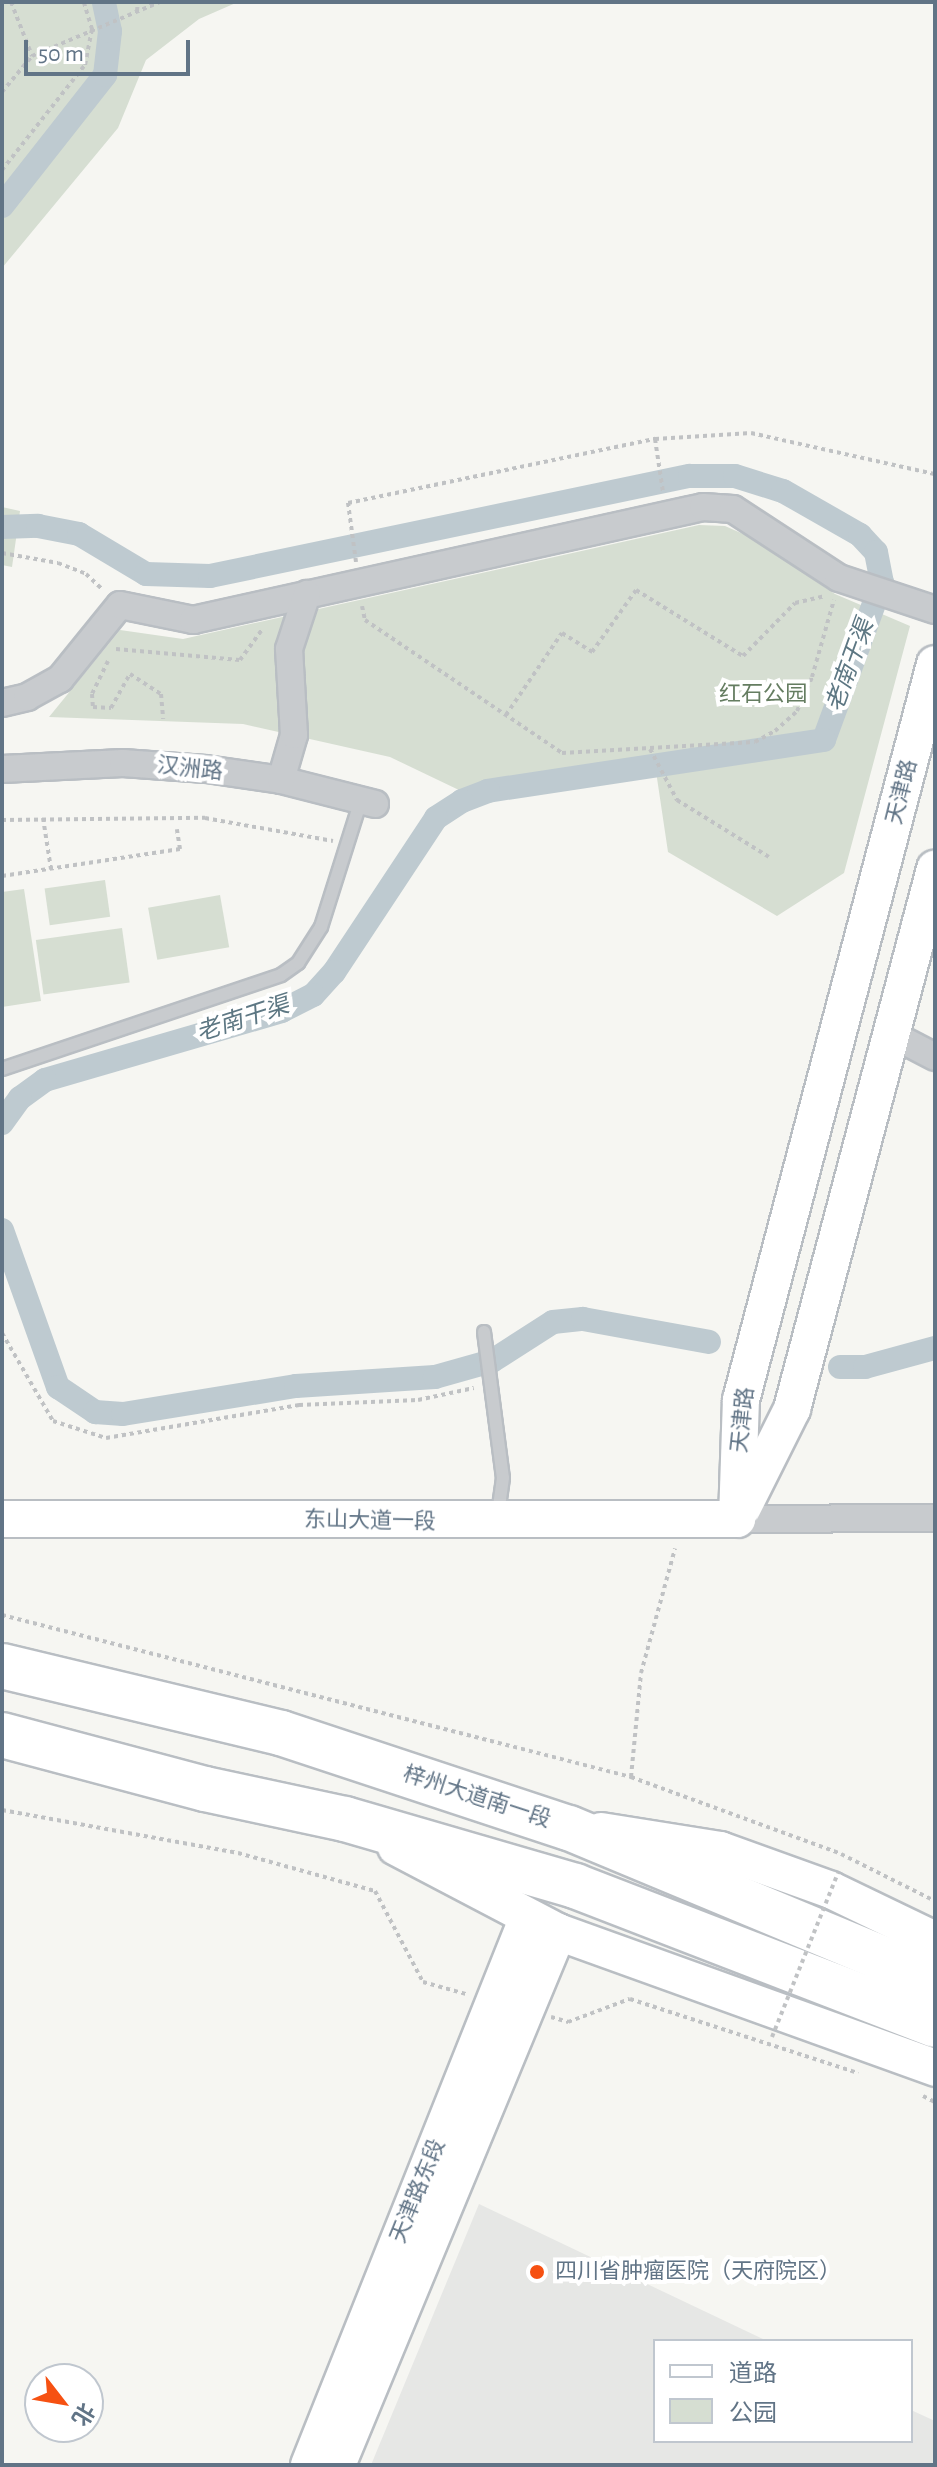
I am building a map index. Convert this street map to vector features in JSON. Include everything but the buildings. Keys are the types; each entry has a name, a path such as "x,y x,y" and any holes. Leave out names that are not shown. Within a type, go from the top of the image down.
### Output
{"highway":[{"name":"梓州大道南一段","path":"2,1666 281,1733 569,1828 935,1980"},
{"path":"2,1735 205,1789 345,1819 575,1886 935,2025"}],"street":[{"path":"2,703 27,697 60,679 120,605 193,620 703,507 733,509 839,578 878,594 935,610"},
{"path":"281,780 294,735 289,649 307,594"},
{"name":"天津路","path":"737,1519 741,1400 935,664"},
{"name":"汉洲路","path":"2,769 123,763 281,780 368,802"},
{"name":"天津路","path":"737,1519 792,1409 935,869"},
{"path":"893,1035 935,1057"},
{"name":"东山大道一段","path":"2,1519 143,1516 498,1521 737,1519"},
{"path":"737,1519 935,1518"},
{"path":"345,1819 543,1925 924,2080"},
{"path":"569,1828 720,1850 831,1890 935,1940"},
{"name":"天津路东段","path":"309,2465 543,1925"},
{"name":"天津路东段","path":"337,2465 510,2006"}],"lane":[{"path":"2,1069 281,975 311,948 348,843 368,802"},
{"path":"484,1332 494,1384 503,1478 498,1521"}],"path":[{"path":"11,2 32,56"},
{"path":"2,170 65,96 85,65 92,29 84,2"},
{"path":"137,11 138,2"},
{"path":"2,92 32,56 160,2"},
{"path":"358,583 348,503 655,439 751,433 935,474"},
{"path":"655,439 666,515"},
{"path":"2,553 58,563 86,574 120,605"},
{"path":"365,620 562,753 755,742 775,731 797,711 812,677 835,594 795,603 743,656 636,590 592,652 562,633 506,715"},
{"path":"163,719 161,694 130,674 111,708 93,707 92,694 114,649 240,660 268,620"},
{"path":"650,748 677,800 769,857"},
{"path":"43,818 51,869"},
{"path":"2,820 205,818 348,843"},
{"path":"2,876 180,849 177,829"},
{"path":"2,1333 53,1421 106,1438 299,1405 418,1400 494,1384"},
{"path":"631,1777 641,1673 683,1519"},
{"path":"2,1615 631,1777 841,1854 935,1901"},
{"path":"2,1810 238,1853 375,1891 423,1982 568,2022 630,1999 873,2078"},
{"path":"772,2037 838,1873"},
{"path":"924,2080 935,2102"}],"shaded area":[{"name":"四川省肿瘤医院（天府院区）","path":"479,2204 763,2339 653,2339 653,2443 913,2443 913,2411 935,2421 935,2465 371,2465"}],"green space":[{"path":"2,2 238,2 199,19 146,60 118,128 2,268"},
{"path":"2,507 20,511 12,567 2,565"},
{"name":"红石公园","path":"699,525 725,526 750,537 835,594 910,626 844,873 777,916 668,852 654,758 461,791 390,757 243,724 49,717 120,630 183,639"},
{"path":"105,880 110,917 50,925 45,888"},
{"path":"24,889 41,1001 2,1007 2,892"},
{"path":"220,895 229,947 157,960 148,908"},
{"path":"122,928 130,982 44,995 36,940"}],"waterway":[{"name":"老南干渠","path":"2,206 105,75 110,31 104,2"},
{"name":"老南干渠","path":"2,527 38,526 79,534 146,574 210,576 690,476 735,476 783,491 860,535 876,552 882,582 824,740 488,791 462,801 436,818 334,972 313,995 282,1011 45,1080 20,1098 2,1123"},
{"name":"老南干渠","path":"2,1230 58,1387 95,1412 123,1414 296,1386 435,1377 492,1361 553,1322 583,1319 709,1342"},
{"name":"老南干渠","path":"840,1367 865,1367 935,1348"}],"place":[{"name":"四川省肿瘤医院（天府院区）","path":"537,2272"}]}
